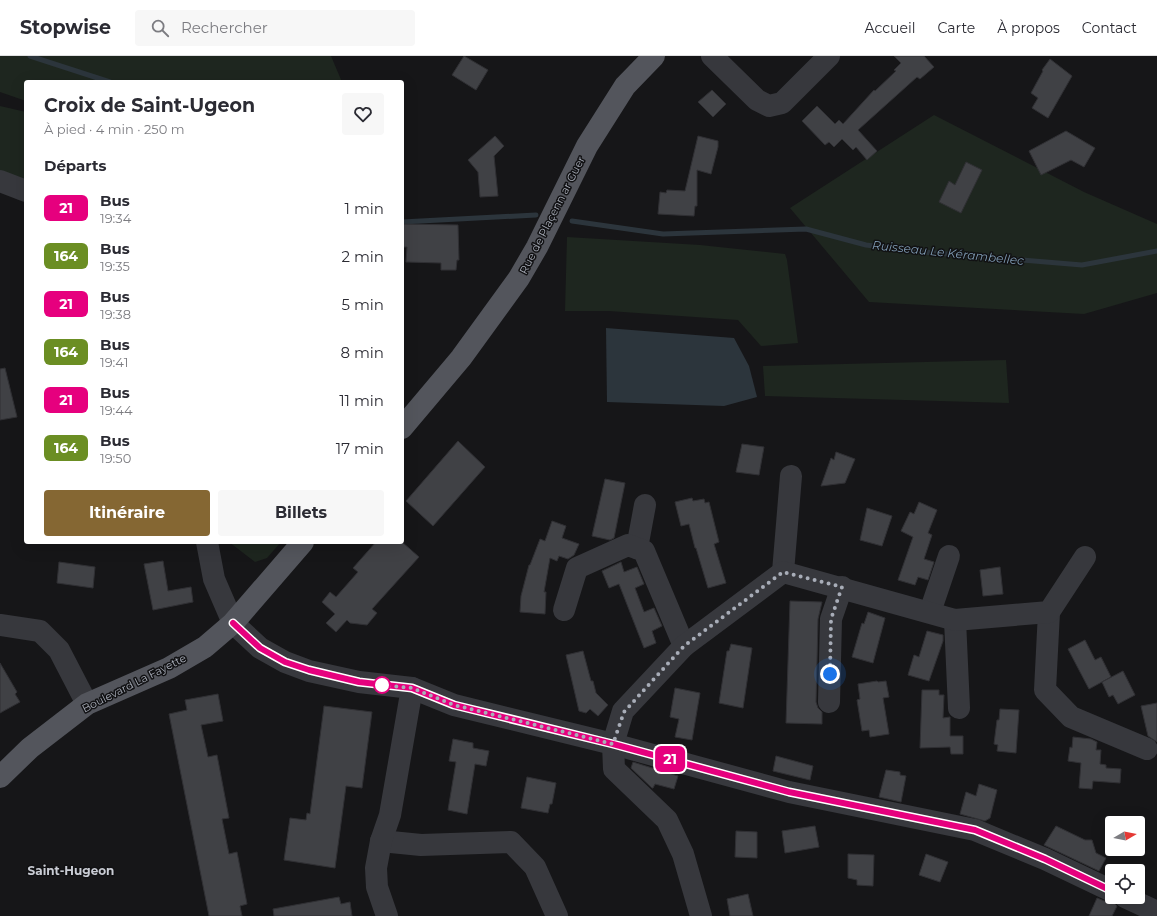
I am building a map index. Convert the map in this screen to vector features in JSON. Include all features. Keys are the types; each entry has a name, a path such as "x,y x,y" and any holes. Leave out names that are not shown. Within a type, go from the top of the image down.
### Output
{"main road":[{"name":"Rue de Plaçenn ar Guer","path":"404,426 461,358 519,278 537,246 587,146 625,86 654,56"},
{"path":"233,623 301,544"},
{"name":"Boulevard La Fayette","path":"0,777 30,748 88,704 169,668 205,647 233,623"}],"street":[{"path":"712,56 756,100 769,106 782,103 829,56"},
{"path":"0,181 24,190"},
{"path":"701,916 683,854 667,820 614,769 613,744 624,712 684,646 783,572 791,476"},
{"path":"637,548 645,505"},
{"path":"207,544 214,579 233,623 260,648 285,662 359,682 412,688 454,705 613,744 789,792 975,830 1045,859 1105,888"},
{"path":"564,610 576,568 628,545 644,551 684,646"},
{"path":"930,612 949,556"},
{"path":"1085,557 1049,612 1045,690 1071,717 1147,749"},
{"path":"783,572 842,587 955,620 1049,612"},
{"path":"829,702 831,619 842,587"},
{"path":"955,620 959,708"},
{"path":"0,625 40,631 59,650 88,704"},
{"path":"387,916 377,887 376,868 381,842 390,815 412,688"},
{"path":"381,842 421,845 511,842 535,867 557,916"},
{"path":"1140,904 1157,912"}],"shaded area":[{"path":"0,56 331,56 341,80 24,80 24,100 0,92"},
{"path":"0,106 24,112 24,180 0,172"},
{"path":"934,115 1084,192 1157,224 1157,293 1084,314 869,302 790,208"},
{"path":"567,237 700,245 785,254 798,343 761,346 738,320 609,311 565,311"},
{"path":"606,328 734,338 749,366 757,397 724,406 607,402"},
{"path":"1006,360 1009,403 765,396 763,366"},
{"path":"232,544 279,544 267,558 255,562"}],"building":[{"path":"464,56 488,70 476,90 452,75"},
{"path":"894,56 924,56 934,67 920,79 917,77 858,130 877,151 867,160 856,147 853,150 842,139 834,147 829,142 825,145 802,121 817,106 835,124 839,120 843,124 874,90 875,91 896,71 894,70 901,63"},
{"path":"1050,59 1072,76 1048,118 1032,108 1038,98 1031,93 1043,71 1042,70"},
{"path":"712,90 726,104 713,117 698,102"},
{"path":"1066,131 1095,148 1084,167 1071,160 1041,175 1029,151"},
{"path":"495,136 504,146 494,156 498,196 480,197 478,172 468,160"},
{"path":"698,136 718,141 718,147 711,174 697,170 697,206 695,206 694,216 658,214 660,192 666,193 667,190 685,191"},
{"path":"966,162 982,170 961,213 939,202 949,181 955,185"},
{"path":"404,224 458,225 459,260 457,260 456,270 441,270 441,263 406,262 407,247 404,247"},
{"path":"5,368 17,417 0,420 0,369"},
{"path":"458,441 485,467 433,526 406,501"},
{"path":"742,444 764,447 759,475 736,472"},
{"path":"836,452 855,459 845,483 821,486 831,458 834,460"},
{"path":"605,479 625,483 614,538 610,540 592,536"},
{"path":"692,498 693,501 704,499 705,503 709,502 719,542 714,544 726,583 708,588 689,524 681,526 675,502"},
{"path":"919,502 937,510 928,533 932,535 924,559 934,562 928,580 918,577 915,585 898,580 913,537 901,531 910,512 914,514"},
{"path":"867,508 892,516 882,546 860,540"},
{"path":"552,521 566,526 562,538 579,544 574,555 568,559 559,556 557,561 550,558 544,592 546,592 545,614 520,612 521,596 529,565 540,539 545,541"},
{"path":"374,544 404,544 419,557 372,609 377,613 367,625 350,623 347,620 336,632 326,623 335,614 322,602 330,592 336,597 358,572 353,568"},
{"path":"163,561 168,591 191,587 193,602 153,610 144,564"},
{"path":"59,562 95,567 93,588 57,583"},
{"path":"621,562 624,572 637,567 644,584 635,588 644,612 654,608 662,626 652,631 656,643 644,648 619,584 609,588 602,571"},
{"path":"1000,567 1003,594 983,596 980,570"},
{"path":"790,601 822,602 818,619 816,702 818,708 822,712 822,724 786,723"},
{"path":"868,612 885,618 873,663 852,657 862,623 864,624"},
{"path":"927,631 943,635 943,641 929,681 908,675 914,655 919,657"},
{"path":"1085,640 1095,660 1101,657 1111,677 1089,689 1068,649"},
{"path":"731,644 752,648 743,708 719,703 727,651 729,651"},
{"path":"583,651 591,681 593,681 596,693 608,705 598,716 590,709 586,713 579,711 566,655"},
{"path":"0,663 17,692 15,694 20,702 0,713"},
{"path":"1123,671 1135,695 1118,704 1113,695 1109,697 1102,682"},
{"path":"886,681 889,697 883,698 889,734 870,737 869,730 862,731 857,700 860,699 858,684"},
{"path":"675,688 700,693 692,740 675,737 679,719 670,717"},
{"path":"922,690 939,690 939,695 944,695 943,718 950,717 950,736 963,736 963,754 951,754 950,747 920,748"},
{"path":"218,694 223,721 201,725 208,757 217,755 229,818 222,819 229,854 237,852 247,904 240,906 242,916 209,916 169,714 187,710 185,700"},
{"path":"1157,703 1157,742 1148,736 1141,706"},
{"path":"324,706 372,712 362,788 346,786 335,868 284,860 290,818 306,820 307,813 310,814"},
{"path":"1000,709 1019,710 1016,753 997,751 998,745 994,744"},
{"path":"1073,737 1091,739 1097,742 1096,750 1101,750 1100,764 1106,765 1106,768 1121,769 1120,783 1093,781 1092,789 1079,788 1081,763 1068,761 1070,747 1072,748"},
{"path":"453,739 473,743 473,748 489,751 486,766 475,764 467,814 448,810 456,762 449,761"},
{"path":"776,756 813,766 810,780 773,771"},
{"path":"633,762 678,776 674,789 655,784 652,788 631,768"},
{"path":"886,770 900,772 900,775 906,776 901,802 879,797"},
{"path":"527,777 556,783 552,804 550,804 548,813 521,808"},
{"path":"979,784 997,790 990,818 985,821 960,814 966,792 976,796"},
{"path":"815,826 819,847 785,853 782,831"},
{"path":"1056,826 1085,840 1092,840 1096,853 1106,858 1099,871 1044,845"},
{"path":"736,831 757,832 757,858 735,857"},
{"path":"848,854 874,855 873,886 857,885 857,880 848,878"},
{"path":"926,854 948,862 940,882 919,875"},
{"path":"748,894 753,916 730,916 727,899"},
{"path":"339,897 341,904 350,902 352,916 274,916 273,909"},
{"path":"1097,898 1105,901 1105,904 1115,904 1117,906 1112,916 1089,916"}],"waterway":[{"name":"Ruisseau Le Kérambellec","path":"30,56 104,80"},
{"name":"Ruisseau Le Kérambellec","path":"404,222 536,215"},
{"name":"Ruisseau Le Kérambellec","path":"572,221 663,234 806,229 866,245 923,252 1082,265 1157,251"}],"bus line":[{"name":"21","path":"233,623 260,648 269,654 285,662 309,670 359,682 412,688 454,705 613,744 789,792 975,830 1045,859 1105,888"}],"district":[{"name":"Saint-Hugeon","path":"71,871"}],"route":[{"path":"382,685 412,688 454,705 613,744 624,712 684,646 783,572 842,587 831,619 830,674"}]}
